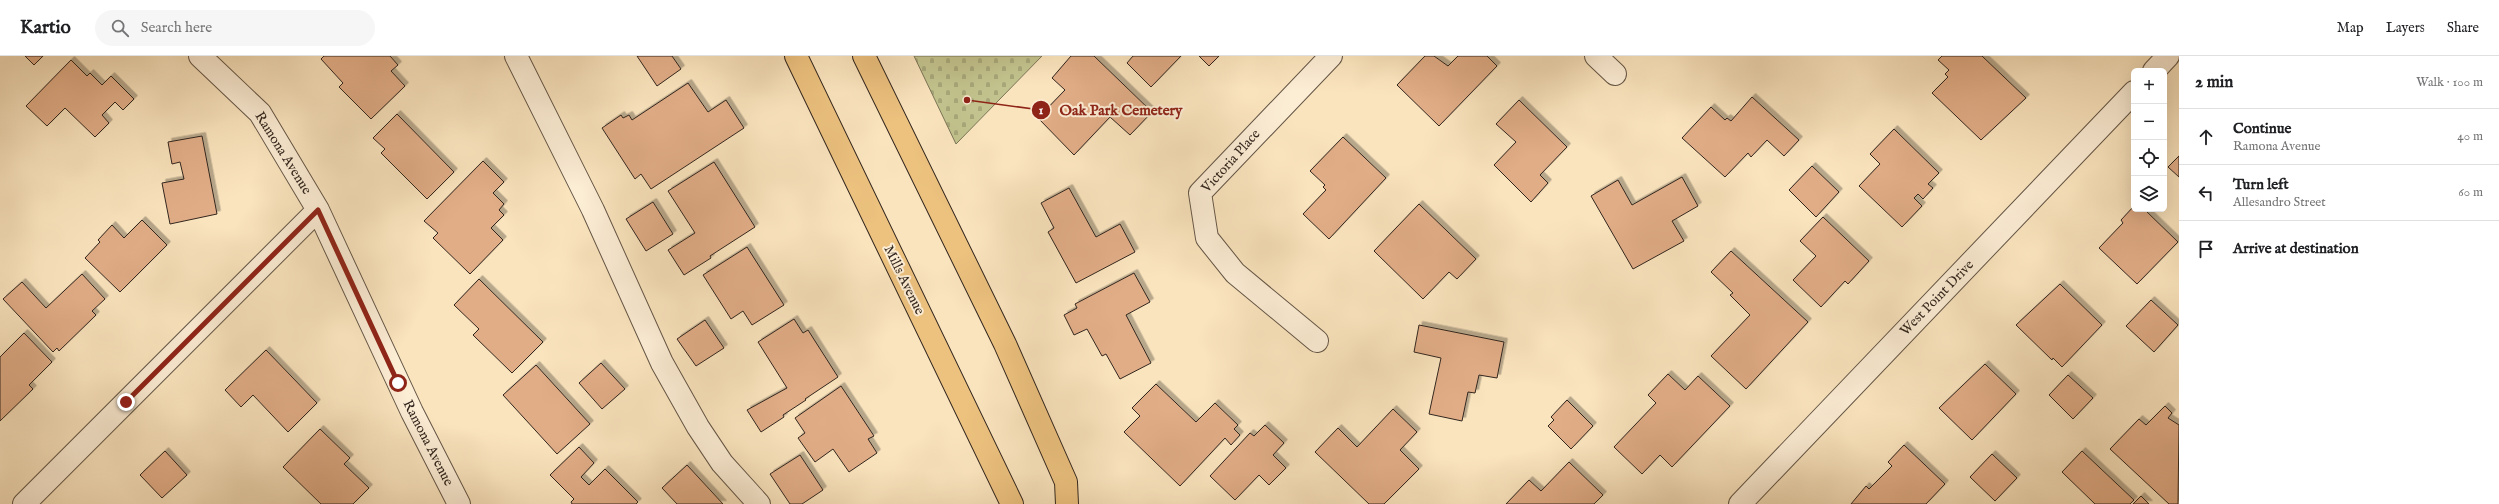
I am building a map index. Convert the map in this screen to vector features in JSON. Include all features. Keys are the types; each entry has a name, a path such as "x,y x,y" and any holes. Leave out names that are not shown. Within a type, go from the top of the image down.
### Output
{"main road":[{"name":"Mills Avenue","path":"796,56 1012,504"},
{"path":"864,56 1005,344 1066,482 1067,504"}],"street":[{"name":"Ramona Avenue","path":"200,56 260,113 318,210 412,412 459,504"},
{"path":"516,56 593,210 662,363 698,427 722,463 759,504"},
{"name":"Victoria Place","path":"1317,340 1235,273 1207,238 1200,193 1331,56"},
{"path":"1596,56 1615,74"},
{"path":"2157,68 2168,56"},
{"name":"West Point Drive","path":"1740,504 2131,95"},
{"path":"24,504 318,210"}],"green space":[{"path":"914,56 1042,56 956,144"}],"building":[{"path":"25,56 43,56 34,65"},
{"path":"324,56 390,56 398,65 391,71 405,86 371,119 339,87 343,83 321,59"},
{"path":"637,56 672,56 681,69 657,86"},
{"path":"1071,56 1094,56 1152,112 1130,135 1110,117 1074,155 1038,118 1065,90 1052,78"},
{"path":"1133,56 1181,56 1151,87 1127,63"},
{"path":"1199,56 1219,56 1209,66"},
{"path":"1425,56 1434,56 1448,66 1458,56 1487,56 1497,66 1439,126 1397,85"},
{"path":"1942,56 1982,56 2026,98 1981,140 1932,93 1948,77 1945,74 1949,70 1938,60"},
{"path":"71,60 87,76 90,73 102,85 111,76 134,99 123,110 115,102 102,115 109,123 95,137 65,108 47,126 26,106"},
{"path":"688,83 708,112 726,100 744,128 651,189 641,174 635,179 602,128 621,115 623,118 629,115 632,120"},
{"path":"1752,97 1799,140 1784,156 1767,140 1751,157 1748,153 1725,177 1682,138 1711,107 1725,120 1727,118 1731,121"},
{"path":"1519,100 1567,147 1540,175 1548,183 1531,202 1494,165 1516,142 1496,124"},
{"path":"397,114 454,172 427,199 381,153 385,149 373,138"},
{"path":"1894,129 1939,173 1928,184 1933,188 1923,199 1918,194 1914,198 1922,206 1902,227 1859,186 1880,164 1870,154"},
{"path":"202,136 217,214 170,224 162,183 184,179 180,162 172,164 168,142"},
{"path":"1343,137 1386,178 1329,239 1303,214 1326,190 1323,187 1325,185 1310,171"},
{"path":"2179,156 2179,177 2168,167"},
{"path":"483,161 504,182 493,193 504,204 499,210 504,215 491,228 503,240 470,274 433,238 438,233 424,221"},
{"path":"714,162 755,227 684,275 668,250 695,233 668,191"},
{"path":"1812,166 1839,192 1816,217 1789,190"},
{"path":"1682,177 1698,206 1672,221 1684,241 1633,269 1591,196 1618,180 1632,205"},
{"path":"1069,188 1096,237 1120,224 1135,252 1076,283 1048,232 1054,228 1041,203"},
{"path":"653,202 673,234 646,251 626,219"},
{"path":"1419,204 1476,259 1457,279 1449,272 1423,299 1374,251"},
{"path":"2131,209 2131,212 2147,212 2178,242 2137,284 2099,248 2123,223 2121,220"},
{"path":"1823,217 1869,261 1848,284 1845,281 1821,307 1793,280 1816,256 1800,241"},
{"path":"142,220 167,245 120,292 85,258 100,242 98,240 112,225 124,238"},
{"path":"747,247 784,305 752,325 743,311 731,319 703,275"},
{"path":"1731,251 1808,322 1746,389 1711,356 1750,315 1730,295 1733,293 1711,272"},
{"path":"1134,273 1150,302 1126,315 1151,363 1120,379 1106,354 1102,356 1087,329 1074,335 1064,315 1077,308 1075,304"},
{"path":"82,274 105,299 92,311 96,315 59,351 57,348 53,352 3,299 22,282 46,308"},
{"path":"479,279 543,342 512,373 473,335 479,329 454,305"},
{"path":"2060,284 2102,325 2062,367 2053,358 2052,360 2016,325"},
{"path":"2151,300 2178,325 2154,352 2126,326"},
{"path":"794,319 803,333 808,330 838,377 805,399 806,400 783,415 784,417 761,432 747,410 787,388 758,342"},
{"path":"705,320 724,348 696,366 677,339"},
{"path":"1419,325 1504,342 1497,378 1479,375 1475,393 1468,392 1462,421 1429,414 1441,358 1414,352"},
{"path":"24,333 52,362 29,385 33,389 0,421 0,357"},
{"path":"266,350 317,403 288,432 253,395 241,407 225,390"},
{"path":"601,363 625,389 602,409 579,383"},
{"path":"1985,364 2016,394 1972,440 1939,408"},
{"path":"536,365 590,424 557,454 503,395"},
{"path":"1668,374 1685,390 1698,376 1730,406 1672,467 1660,455 1642,474 1614,447 1656,403 1648,395"},
{"path":"2068,375 2093,398 2073,419 2049,395"},
{"path":"1156,384 1196,422 1215,403 1238,425 1234,429 1240,435 1231,445 1225,438 1180,486 1124,432 1140,416 1132,408"},
{"path":"841,386 874,436 868,439 877,453 849,472 833,449 815,462 798,438 805,433 795,418"},
{"path":"1567,400 1593,426 1571,449 1548,426 1554,420 1551,417"},
{"path":"2165,406 2172,413 2168,418 2179,425 2178,504 2169,504 2110,449 2139,419 2146,425"},
{"path":"1393,409 1417,432 1400,450 1419,469 1384,504 1369,504 1315,452 1338,428 1357,447"},
{"path":"1265,425 1284,443 1273,455 1286,468 1269,485 1259,475 1235,500 1210,476 1250,433 1254,436"},
{"path":"320,429 350,458 344,464 369,488 353,504 321,504 283,467"},
{"path":"1904,445 1945,484 1926,504 1851,504 1866,486 1869,489 1892,466 1888,462"},
{"path":"579,447 594,463 581,477 589,485 605,469 638,502 636,504 572,504 571,502 574,499 550,475"},
{"path":"165,451 187,475 162,498 140,475"},
{"path":"2082,451 2134,500 2130,504 2095,504 2062,472"},
{"path":"1992,454 2017,478 1995,501 1970,477"},
{"path":"800,455 823,490 802,504 790,504 770,474"},
{"path":"1569,462 1603,495 1594,504 1506,504 1529,480 1541,491"},
{"path":"687,465 723,504 677,504 662,488"},
{"path":"2141,496 2149,504 2133,504"}],"place":[{"name":"Oak Park Cemetery","path":"967,100"}],"route":[{"path":"126,402 318,210 398,383"}]}
